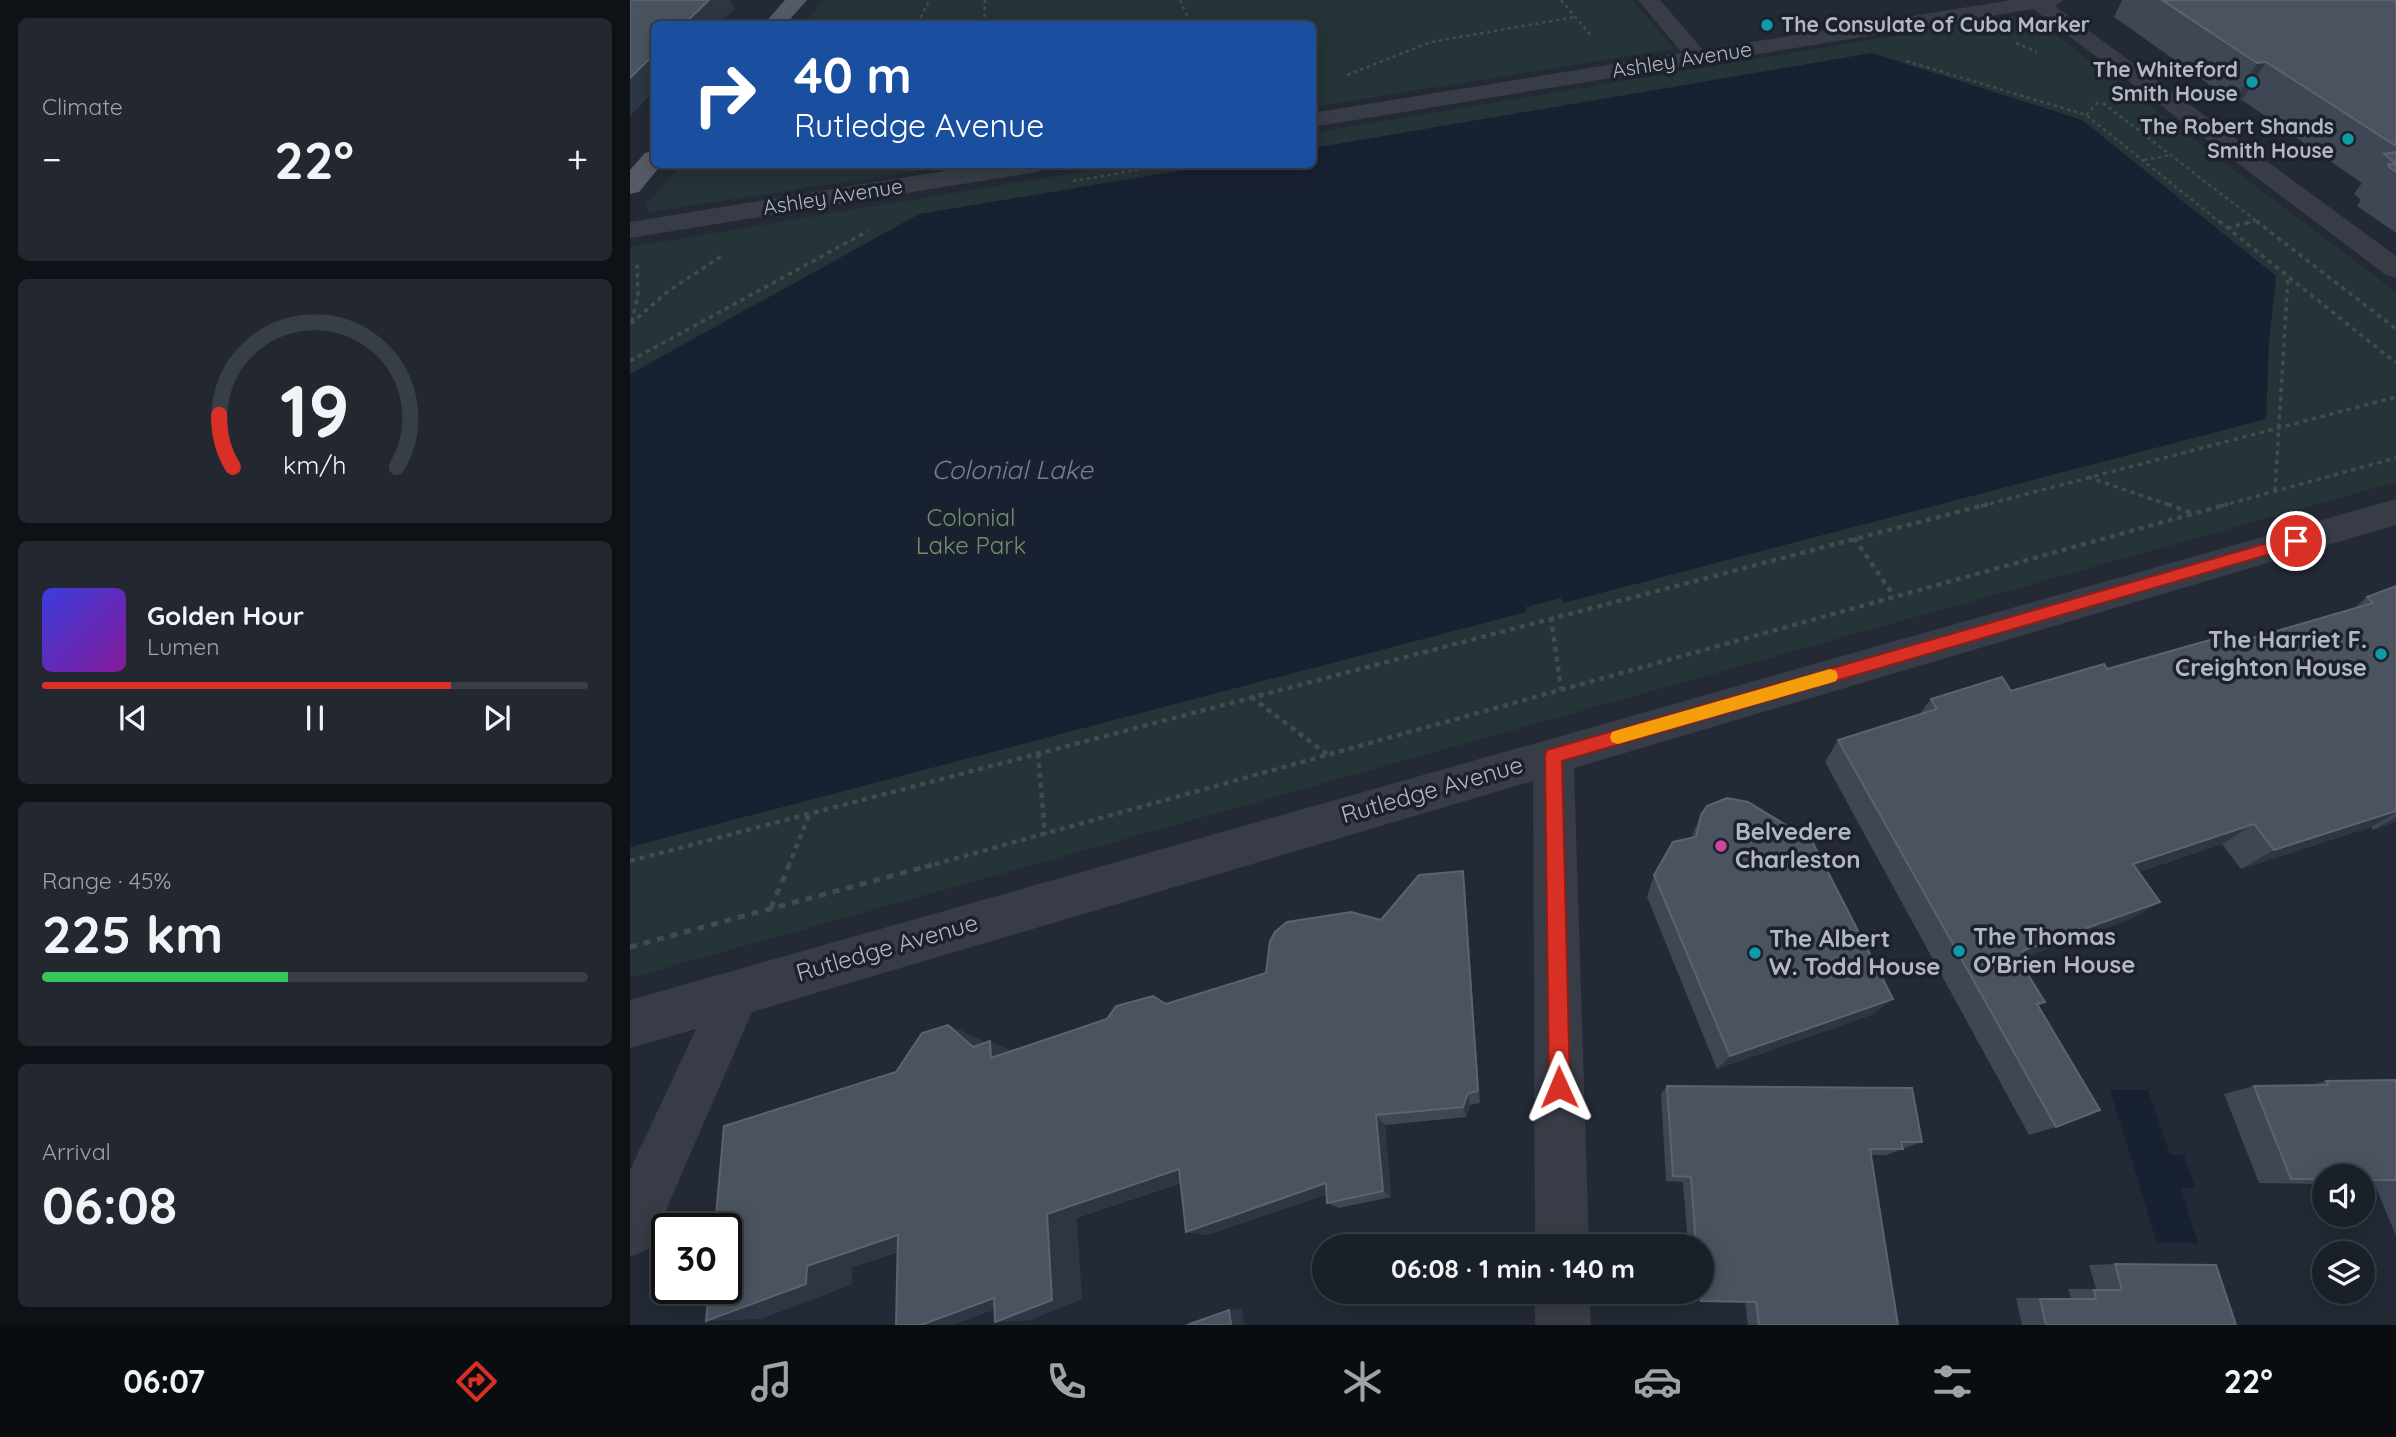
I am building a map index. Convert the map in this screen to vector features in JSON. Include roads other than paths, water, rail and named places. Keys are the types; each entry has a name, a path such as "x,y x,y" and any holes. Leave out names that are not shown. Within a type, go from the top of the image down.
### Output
{"main road":[{"path":"778,21 796,0"},
{"path":"630,186 651,162"}],"street":[{"path":"1649,0 1697,58"},
{"path":"2041,1 2396,269"},
{"name":"Ashley Avenue","path":"1316,119 2041,1"},
{"name":"Ashley Avenue","path":"630,230 1012,168"},
{"name":"Rutledge Avenue","path":"630,1024 2396,512"},
{"path":"1553,755 1562,1234"},
{"path":"630,1230 737,992"},
{"path":"1562,1304 1563,1325"}],"water":[{"name":"Colonial Lake","path":"1872,53 2082,120 2276,276 2269,342 2266,419 1563,603 1561,598 1526,607 1526,612 630,847 630,374 919,214 1196,168 1316,168 1316,147"},
{"path":"2110,1090 2148,1090 2170,1155 2184,1155 2195,1187 2181,1188 2198,1243 2157,1243"}],"place":[{"name":"The Consulate of Cuba Marker","path":"1767,25"},
{"name":"The Whiteford Smith House","path":"2252,82"},
{"name":"The Robert Shands Smith House","path":"2348,139"},
{"name":"The Harriet F. Creighton House","path":"2381,654"},
{"name":"Belvedere Charleston","path":"1721,846"},
{"name":"The Thomas O'Brien House","path":"1959,951"},
{"name":"The Albert W. Todd House","path":"1755,953"}],"park label":[{"name":"Colonial Lake Park","path":"971,532"}]}
